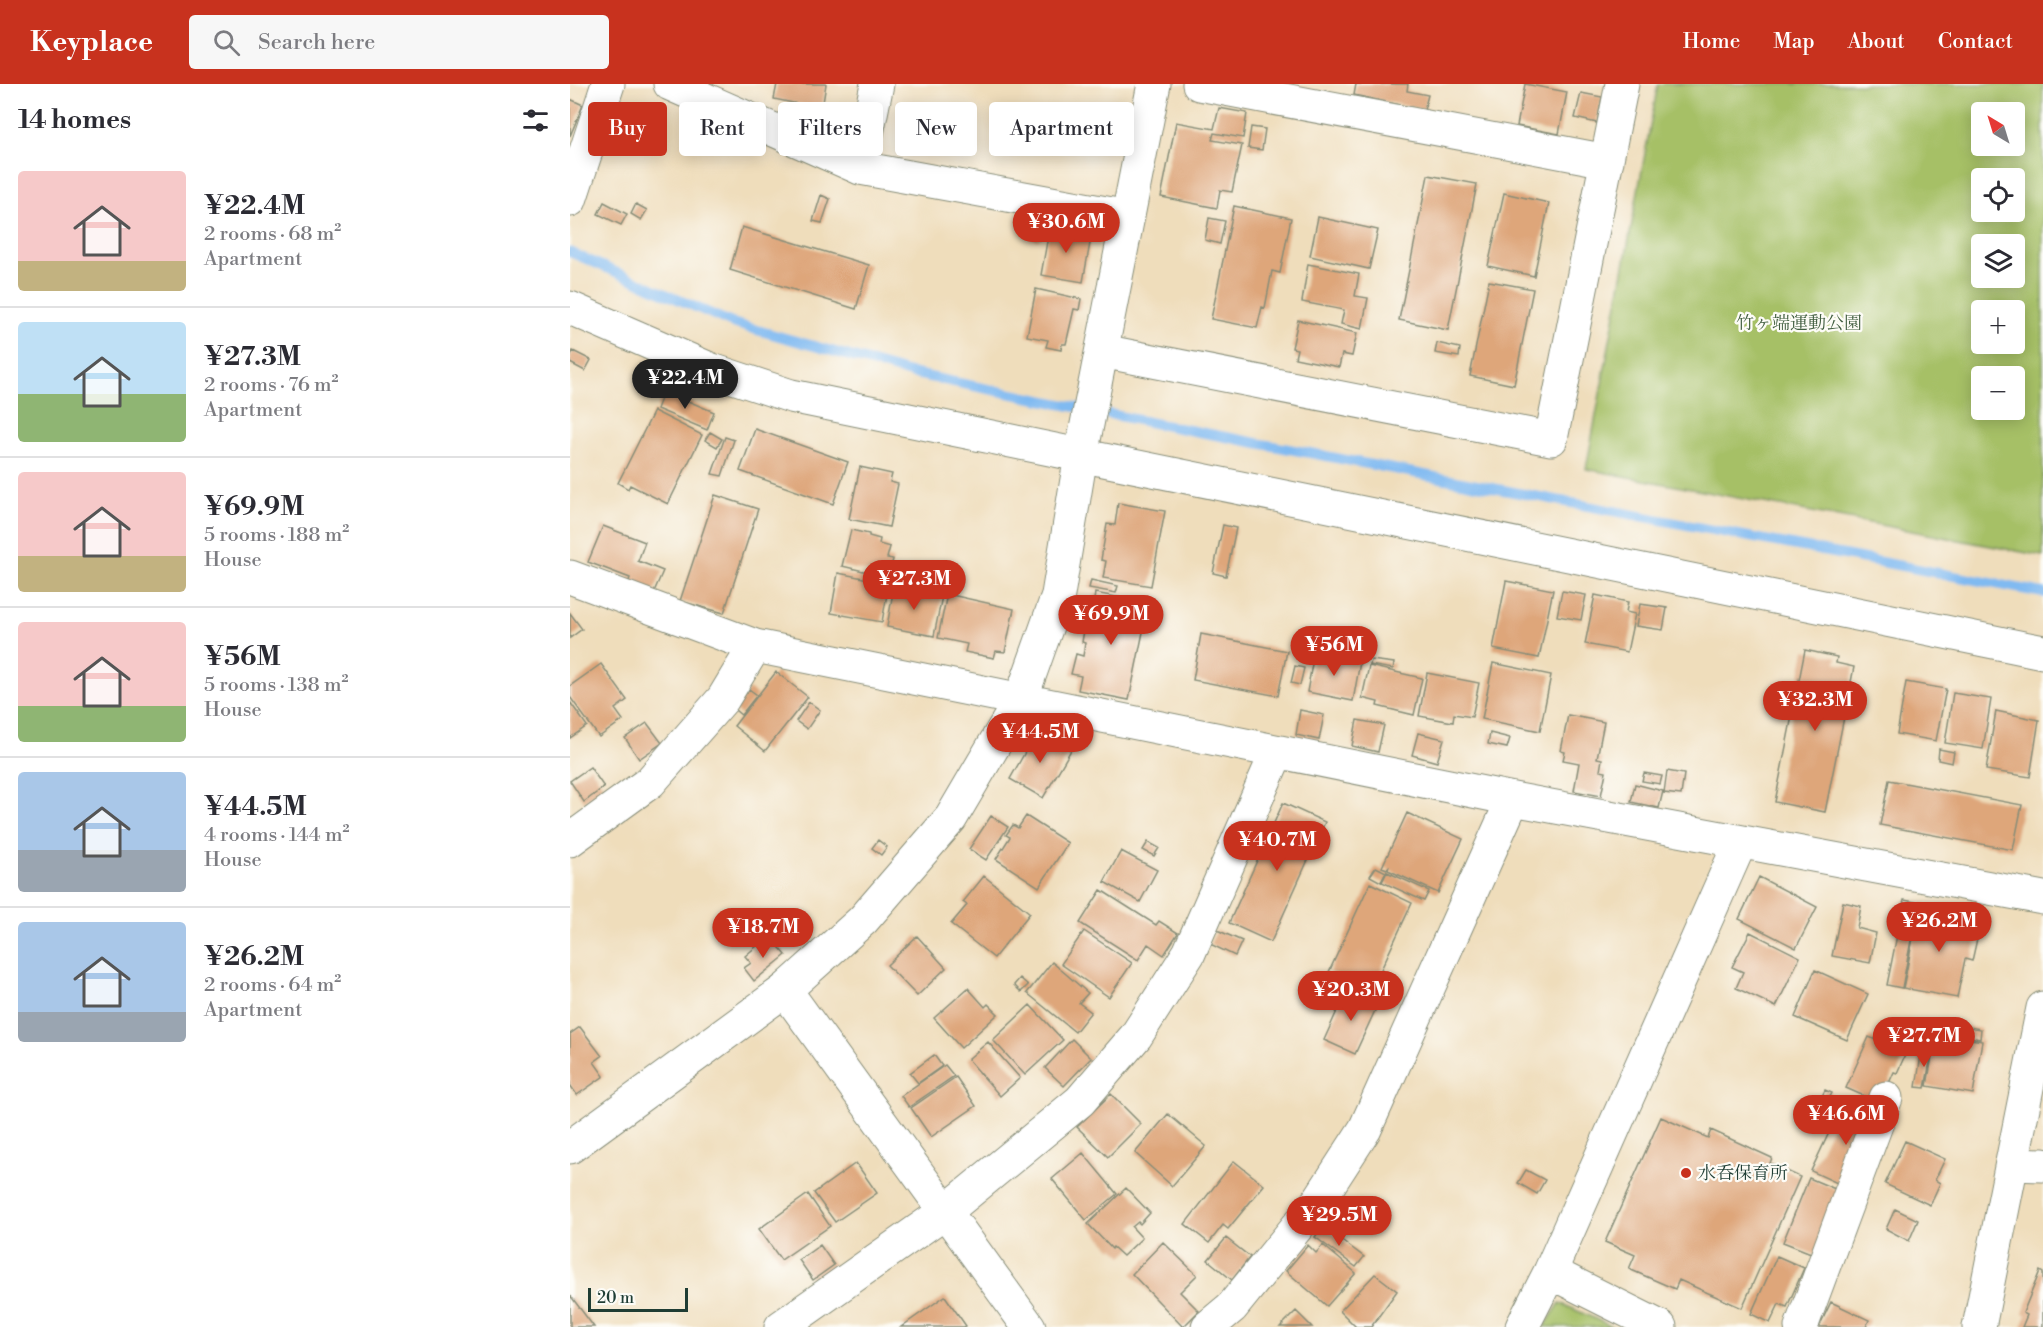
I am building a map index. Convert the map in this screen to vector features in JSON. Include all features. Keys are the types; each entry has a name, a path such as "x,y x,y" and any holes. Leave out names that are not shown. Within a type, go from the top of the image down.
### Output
{"street":[{"path":"570,200 608,84"},
{"path":"669,84 860,168 1128,217"},
{"path":"860,168 877,84"},
{"path":"570,1147 785,990 863,920 951,818 1021,699 1058,595 1084,441 1154,84"},
{"path":"1200,84 1607,161"},
{"path":"1099,366 1551,438 1622,84"},
{"path":"570,308 712,370 791,396 1084,441 2043,652"},
{"path":"570,577 754,646 1513,799 2043,898"},
{"path":"570,840 650,783 723,699 754,646"},
{"path":"781,1327 946,1211 1080,1101 1136,1036 1189,953 1277,752"},
{"path":"1208,1327 1232,1307 1319,1200 1365,1129 1513,799"},
{"path":"1522,1327 1550,1272 1740,843"},
{"path":"785,990 1029,1327"},
{"path":"1979,1327 2027,1164 2043,1008"},
{"path":"1801,1327 1886,1098"},
{"path":"1550,1272 1660,1327"}],"green space":[{"name":"竹ヶ端運動公園","path":"1658,84 2043,84 2043,556 1586,469"},
{"path":"1560,1303 1613,1327 1544,1327"}],"building":[{"path":"777,84 826,84 823,102 788,102 774,99"},
{"path":"1356,84 1408,84 1407,91 1428,95 1424,110 1354,95"},
{"path":"1525,84 1567,92 1559,134 1517,126"},
{"path":"1581,93 1602,97 1597,123 1575,118"},
{"path":"570,99 583,105 570,136"},
{"path":"1219,108 1247,113 1243,138 1214,133 1212,140 1242,145 1232,192 1220,190 1217,208 1161,197 1176,122 1214,129"},
{"path":"1251,127 1265,129 1262,150 1248,148"},
{"path":"1428,175 1477,184 1448,330 1399,320"},
{"path":"1504,193 1549,203 1534,276 1488,266"},
{"path":"821,195 830,199 822,223 813,221"},
{"path":"604,202 627,214 621,225 598,214"},
{"path":"636,204 647,210 641,220 631,214"},
{"path":"1234,206 1291,218 1280,273 1272,271 1265,308 1262,307 1257,328 1211,319"},
{"path":"1318,217 1378,230 1369,269 1310,256"},
{"path":"1209,218 1225,221 1220,244 1205,240"},
{"path":"1034,223 1041,224 1039,240 1030,238"},
{"path":"1050,225 1092,232 1083,282 1041,275"},
{"path":"742,227 869,265 856,309 730,270"},
{"path":"1308,264 1359,274 1355,296 1368,298 1362,329 1341,324 1344,310 1302,302"},
{"path":"1489,281 1533,289 1514,385 1470,376"},
{"path":"1036,289 1081,299 1079,310 1074,309 1066,344 1062,344 1061,350 1046,347 1048,340 1027,336"},
{"path":"1298,320 1357,333 1352,356 1342,354 1339,367 1295,358 1297,349 1292,348"},
{"path":"1437,343 1460,348 1459,357 1435,353"},
{"path":"573,351 591,360 585,371 570,363"},
{"path":"664,391 714,412 707,430 657,409"},
{"path":"654,411 702,435 668,504 630,485 628,489 618,483"},
{"path":"755,429 848,462 833,504 740,471"},
{"path":"710,432 722,439 717,447 705,440"},
{"path":"725,437 734,440 722,476 712,474"},
{"path":"860,467 892,474 890,482 898,484 889,527 849,519"},
{"path":"715,495 758,509 724,613 680,601"},
{"path":"1118,503 1165,511 1151,586 1103,578 1106,561 1101,560 1107,524 1115,525"},
{"path":"1223,525 1236,528 1226,576 1213,573"},
{"path":"603,526 645,542 638,561 663,571 653,594 628,584 630,578 588,562"},
{"path":"851,530 869,534 869,536 880,539 879,544 890,547 887,558 893,559 889,577 842,566"},
{"path":"838,573 889,583 882,622 831,613"},
{"path":"1091,580 1118,586 1116,593 1089,588"},
{"path":"1506,581 1553,590 1539,658 1493,649"},
{"path":"894,586 942,596 934,636 887,627"},
{"path":"1562,591 1586,595 1581,620 1557,616"},
{"path":"1095,593 1149,603 1129,700 1078,690 1081,676 1071,674 1076,654 1083,656 1085,643 1082,642 1088,607 1093,607"},
{"path":"947,594 1014,609 1005,652 996,651 994,658 965,652 967,644 938,638"},
{"path":"1595,595 1628,602 1626,612 1635,614 1627,652 1585,644"},
{"path":"1640,604 1667,608 1663,630 1636,626"},
{"path":"570,613 582,629 570,638"},
{"path":"1201,634 1287,651 1278,696 1193,680"},
{"path":"1805,650 1837,657 1836,663 1854,667 1825,812 1775,802"},
{"path":"1314,653 1360,662 1353,701 1307,692"},
{"path":"1371,660 1394,663 1393,669 1370,665"},
{"path":"1493,663 1551,675 1540,731 1482,719"},
{"path":"601,664 627,700 615,709 623,720 599,737 570,697 570,686"},
{"path":"1295,666 1304,668 1300,685 1291,683"},
{"path":"1369,666 1422,678 1414,715 1377,706 1378,702 1362,698"},
{"path":"776,672 808,697 765,751 734,726"},
{"path":"1427,673 1479,683 1472,717 1454,714 1453,722 1419,716"},
{"path":"1906,682 1946,689 1936,741 1897,734"},
{"path":"749,689 757,695 741,715 735,710"},
{"path":"1953,693 1991,699 1983,749 1945,743"},
{"path":"570,702 587,726 570,738"},
{"path":"809,702 820,710 807,729 796,721"},
{"path":"1300,710 1324,715 1319,740 1296,735"},
{"path":"1996,711 2039,720 2030,777 1986,770"},
{"path":"1568,715 1604,722 1597,758 1602,759 1600,771 1606,772 1601,796 1574,791 1579,763 1563,760 1565,752 1561,751"},
{"path":"1357,720 1384,725 1378,752 1352,746"},
{"path":"647,723 662,743 639,759 625,738"},
{"path":"1037,731 1071,750 1043,798 1010,779"},
{"path":"1418,733 1444,739 1437,762 1412,755"},
{"path":"1490,733 1510,738 1507,748 1488,744"},
{"path":"1939,749 1954,752 1952,763 1938,760"},
{"path":"590,767 604,787 584,802 570,781"},
{"path":"1667,771 1684,774 1681,795 1664,793"},
{"path":"1644,773 1662,776 1660,784 1642,781"},
{"path":"1889,780 2022,805 2013,850 1880,825"},
{"path":"1635,784 1663,791 1659,808 1631,802"},
{"path":"1283,803 1325,822 1271,942 1229,923"},
{"path":"1407,813 1463,839 1438,893 1388,870 1389,866 1387,869 1382,867"},
{"path":"991,816 1008,827 986,860 969,849"},
{"path":"1026,816 1068,843 1039,887 996,859 1010,837 1006,835 1013,825 1018,828"},
{"path":"878,840 887,847 881,855 872,848"},
{"path":"1148,842 1159,848 1154,856 1143,850"},
{"path":"1121,851 1157,870 1140,902 1104,882"},
{"path":"1376,867 1386,872 1381,882 1370,876"},
{"path":"1387,872 1429,891 1424,901 1382,882"},
{"path":"984,876 1030,913 994,958 951,924 967,905 963,902"},
{"path":"1759,877 1817,907 1796,948 1739,919"},
{"path":"1370,883 1412,903 1371,991 1329,972"},
{"path":"1101,890 1156,925 1159,921 1178,933 1164,955 1148,944 1138,960 1080,923"},
{"path":"1904,900 1926,904 1925,909 1917,908 1902,988 1887,985"},
{"path":"1843,902 1861,906 1857,928 1876,933 1870,963 1832,956"},
{"path":"1919,909 1974,920 1970,938 1977,939 1972,961 1965,959 1957,998 1903,988"},
{"path":"1217,930 1242,941 1235,956 1210,944"},
{"path":"1084,931 1132,963 1109,997 1061,964"},
{"path":"1750,932 1800,957 1776,1007 1736,988 1743,972 1732,967"},
{"path":"917,936 946,968 917,996 887,965"},
{"path":"764,940 770,947 775,942 786,955 754,981 744,968 751,963 745,956"},
{"path":"1052,962 1088,993 1079,1003 1091,1012 1075,1032 1027,993"},
{"path":"1815,970 1868,994 1847,1040 1795,1017"},
{"path":"1020,978 1028,985 1021,992 1014,985"},
{"path":"968,988 985,1007 988,1004 998,1014 961,1048 934,1018"},
{"path":"1347,989 1378,1004 1355,1054 1324,1040"},
{"path":"1030,1005 1063,1040 1025,1075 993,1040"},
{"path":"1935,1021 1981,1029 1980,1039 1934,1030"},
{"path":"580,1027 602,1056 594,1062 604,1076 577,1095 570,1085 570,1034"},
{"path":"1936,1033 1982,1041 1973,1094 1927,1086"},
{"path":"1869,1037 1906,1053 1897,1073 1894,1072 1880,1103 1846,1088"},
{"path":"1072,1039 1091,1058 1064,1086 1045,1068"},
{"path":"988,1042 1020,1078 1000,1096 968,1059"},
{"path":"1922,1049 1932,1051 1925,1088 1916,1087"},
{"path":"934,1055 942,1066 918,1083 910,1073"},
{"path":"945,1065 954,1076 909,1107 901,1096"},
{"path":"956,1077 976,1106 931,1137 911,1108"},
{"path":"1825,1090 1832,1093 1824,1108 1818,1105"},
{"path":"1111,1094 1141,1124 1108,1157 1077,1127"},
{"path":"1843,1103 1881,1121 1848,1188 1811,1171"},
{"path":"1168,1114 1206,1146 1172,1186 1135,1153"},
{"path":"1661,1117 1708,1138 1711,1130 1772,1158 1770,1163 1800,1177 1742,1308 1679,1280 1675,1289 1629,1269 1635,1255 1605,1242"},
{"path":"1905,1141 1945,1159 1935,1180 1940,1183 1930,1205 1885,1184"},
{"path":"1083,1153 1117,1194 1086,1220 1052,1179"},
{"path":"1234,1161 1264,1185 1228,1229 1223,1225 1209,1243 1185,1224"},
{"path":"856,1163 877,1193 835,1222 814,1193"},
{"path":"1526,1170 1545,1180 1537,1194 1518,1183"},
{"path":"1809,1178 1847,1194 1821,1257 1783,1242"},
{"path":"1126,1188 1150,1213 1140,1224 1138,1222 1132,1227 1142,1238 1123,1256 1113,1247 1112,1249 1088,1224"},
{"path":"808,1194 830,1226 781,1260 759,1229"},
{"path":"1895,1209 1918,1220 1909,1241 1886,1229"},
{"path":"1323,1226 1364,1257 1356,1267 1315,1237"},
{"path":"1226,1238 1250,1257 1232,1280 1208,1260"},
{"path":"1163,1242 1197,1275 1180,1292 1199,1311 1183,1327 1132,1274"},
{"path":"820,1245 834,1265 813,1280 799,1260"},
{"path":"1308,1245 1316,1253 1323,1245 1356,1273 1327,1306 1286,1271"},
{"path":"1777,1256 1804,1268 1787,1307 1779,1304 1770,1323 1751,1314"},
{"path":"2040,1271 2043,1273 2043,1327 2022,1327 2027,1315 2023,1313"},
{"path":"1375,1274 1397,1291 1371,1327 1356,1327 1340,1311"},
{"path":"570,1295 594,1327 570,1327"},
{"path":"945,1296 966,1326 901,1327"},
{"path":"1831,1302 1869,1320 1866,1327 1819,1327"},
{"path":"1296,1311 1312,1327 1280,1327"}],"waterway":[{"path":"570,252 732,323 910,373 1163,425 2043,593"}],"place":[{"name":"水呑保育所","path":"1686,1173"}]}
